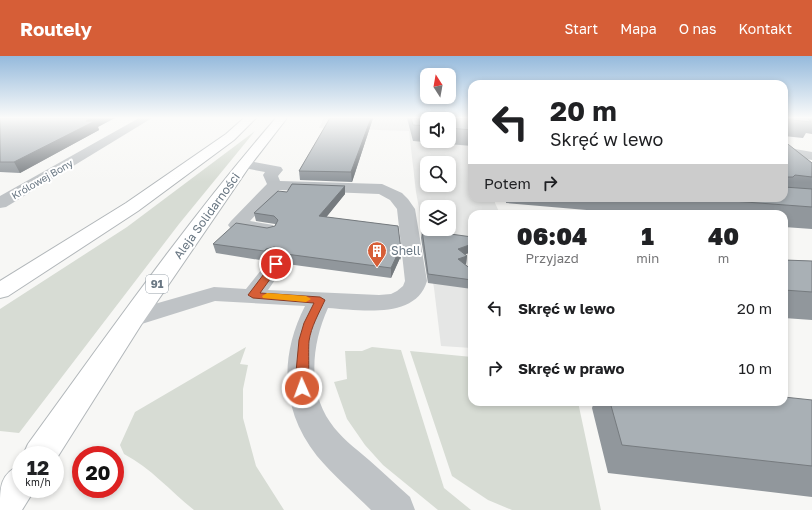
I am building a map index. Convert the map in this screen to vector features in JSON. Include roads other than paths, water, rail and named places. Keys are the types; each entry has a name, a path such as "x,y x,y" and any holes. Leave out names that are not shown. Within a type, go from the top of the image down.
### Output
{"main road":[{"path":"0,291 132,207 227,139"},
{"name":"Aleja Solidarności","path":"46,446 132,319 244,164 264,139"},
{"path":"0,510 12,493"}],"street":[{"name":"Królowej Bony","path":"0,203 110,139"},
{"path":"788,152 806,155 805,164 812,170"},
{"path":"132,319 214,294 382,303 403,297 415,289 416,281 406,209 404,204 396,197 382,189 276,178 244,164"},
{"path":"269,230 237,225 276,178"},
{"path":"253,295 276,264"},
{"path":"320,300 309,323 304,340 302,388 306,406 317,429 327,443 397,510"}],"place":[{"name":"Shell","path":"377,268"}]}
